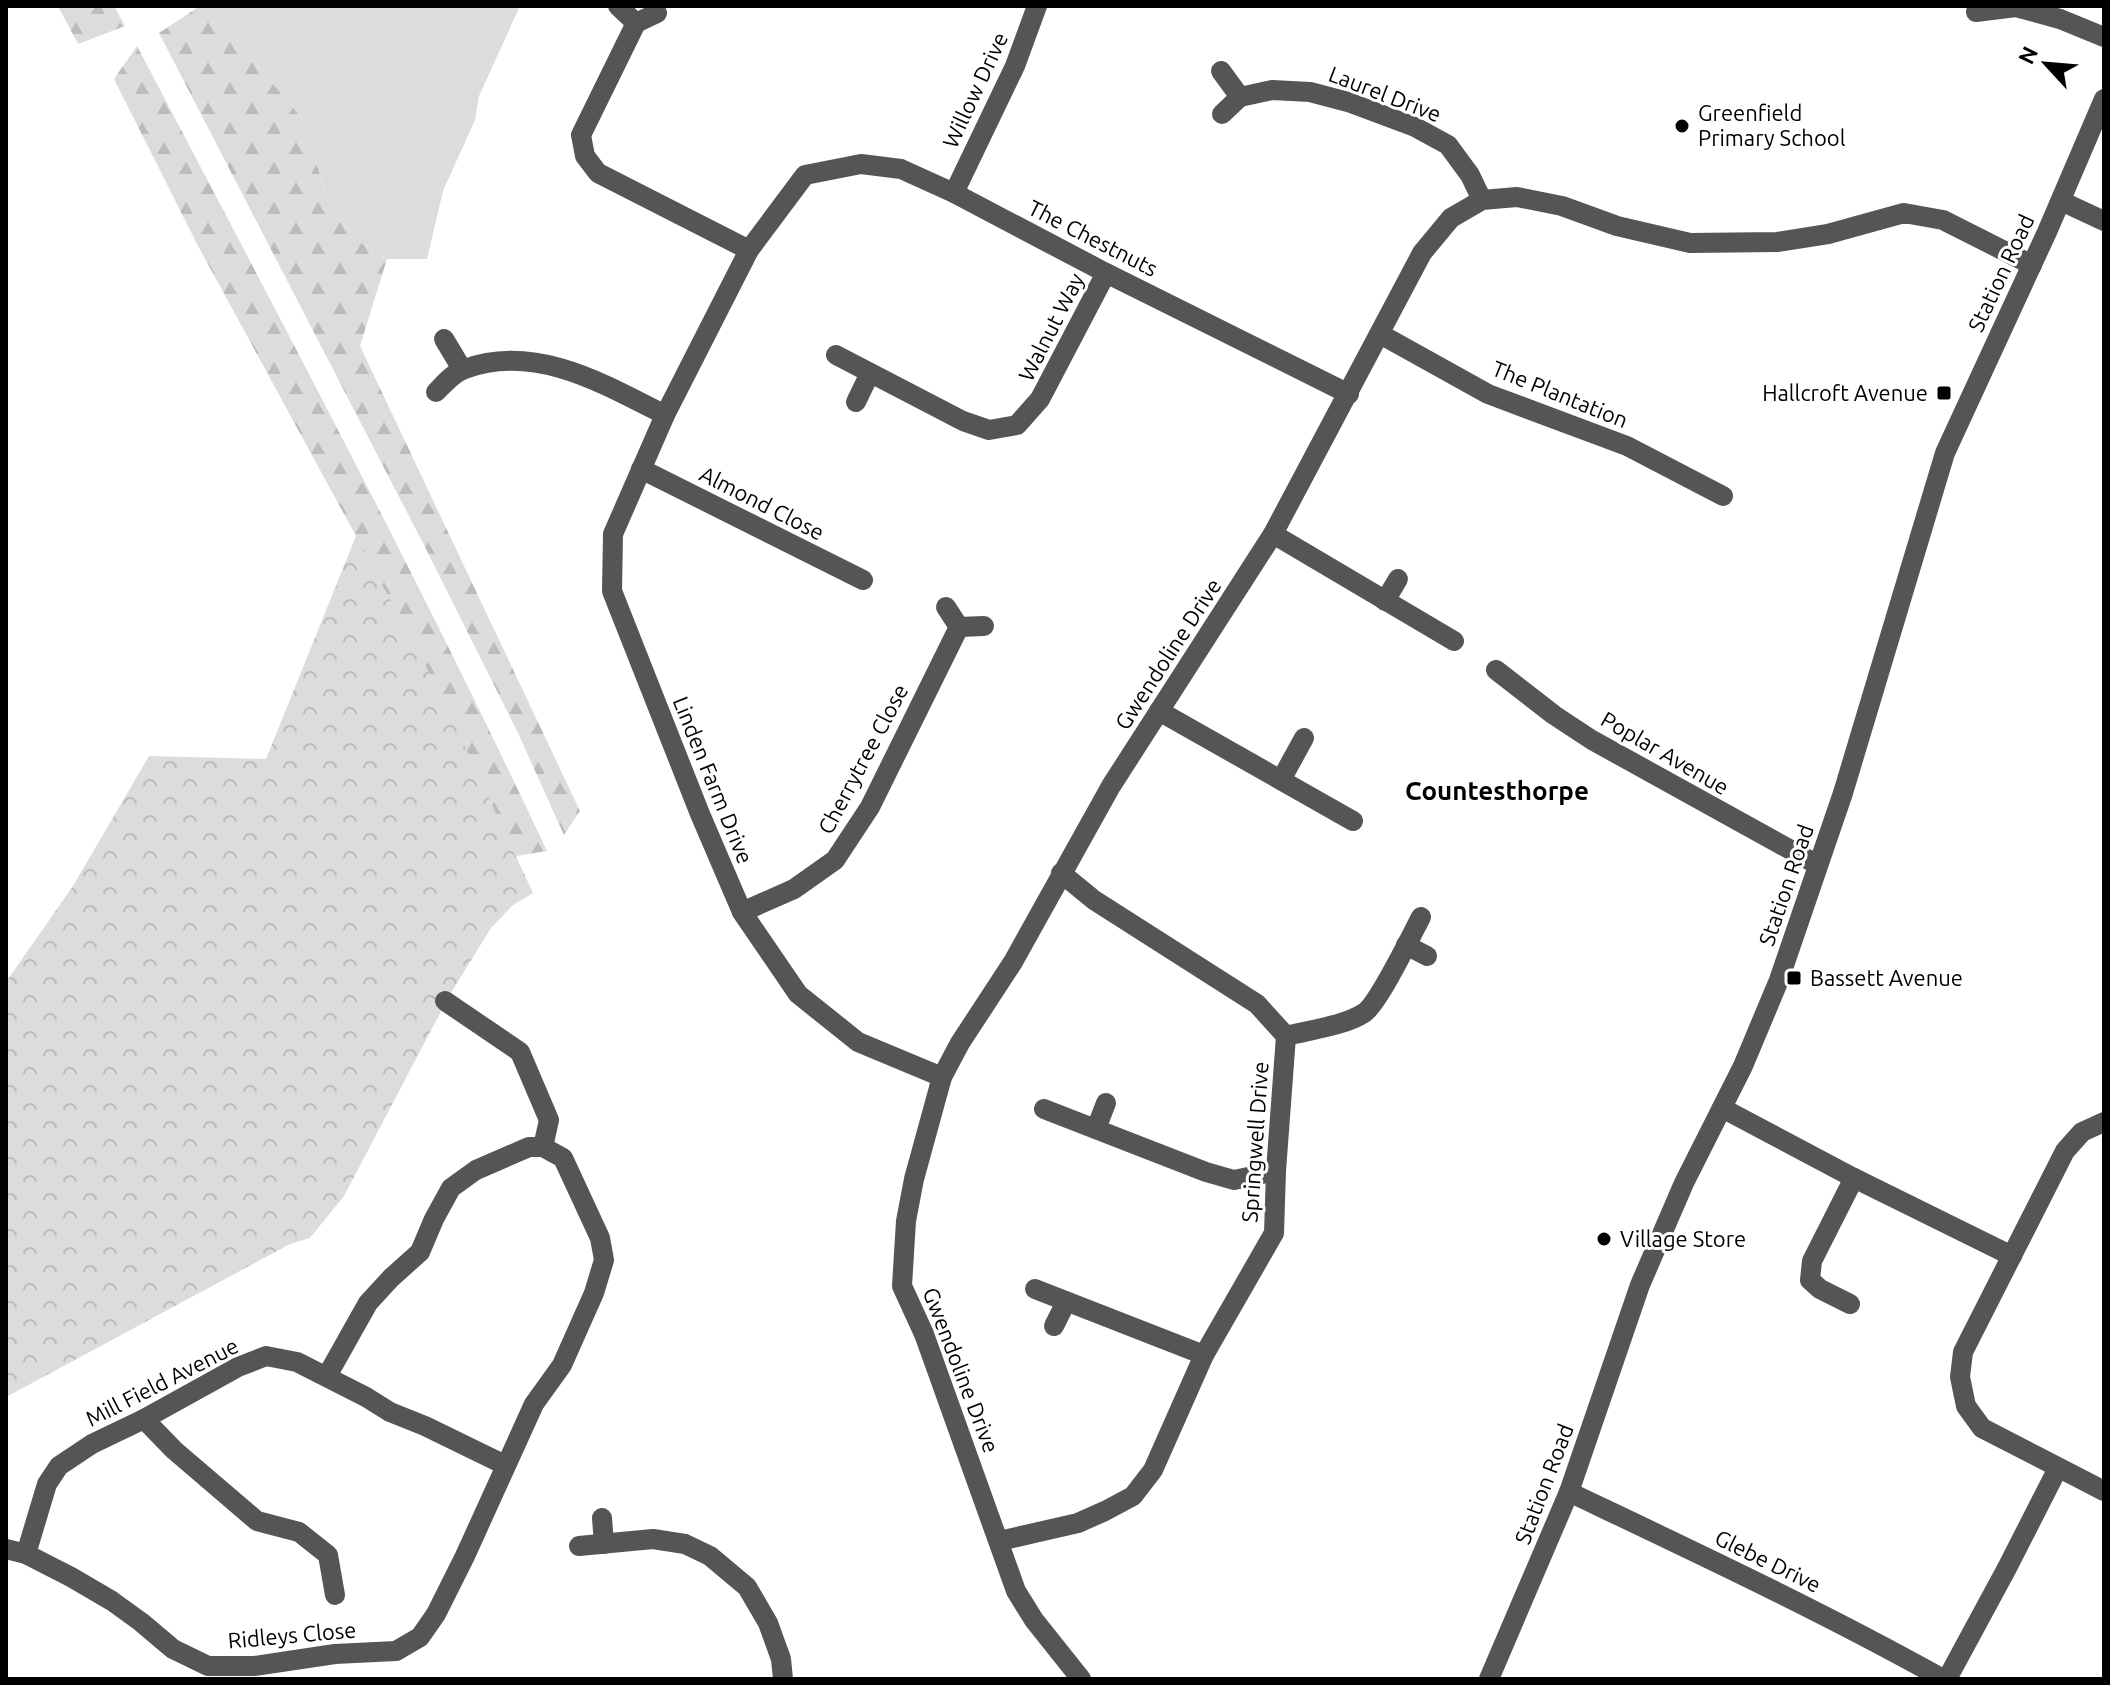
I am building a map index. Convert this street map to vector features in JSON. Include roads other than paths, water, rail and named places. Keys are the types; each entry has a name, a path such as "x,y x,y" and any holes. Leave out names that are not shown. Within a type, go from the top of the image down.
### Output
{"street":[{"path":"618,6 636,23"},
{"name":"Willow Drive","path":"954,193 1015,66 1037,6"},
{"path":"1976,12 2016,7 2060,19 2104,37"},
{"path":"657,13 636,23 581,135 585,156 598,173 749,250"},
{"path":"1221,71 1240,97 1222,114"},
{"name":"Laurel Drive","path":"1240,97 1272,90 1310,92 1348,102 1415,127 1448,145 1470,175 1482,200"},
{"name":"Station Road","path":"1489,1679 1569,1492 1634,1300 1684,1183 1743,1066 1779,980 1847,779 1945,453 2061,201 2104,99"},
{"name":"The Chestnuts","path":"805,175 861,164 901,169 1349,394"},
{"name":"Linden Farm Drive","path":"805,175 749,250 665,415 613,534 612,591 742,912 798,994 858,1042 942,1077"},
{"name":"Gwendoline Drive","path":"1076,1671 1034,1620 1016,1591 924,1334 902,1286 906,1221 914,1179 942,1077 960,1043 1013,962 1111,786 1273,534 1422,253 1451,218 1482,200 1517,197 1562,206 1617,226 1690,243 1777,242 1828,234 1904,213 1943,220 2032,265"},
{"path":"2061,201 2104,221"},
{"name":"Walnut Way","path":"836,355 963,421 989,430 1017,425 1040,399 1106,273"},
{"name":"The Plantation","path":"1380,334 1488,394 1627,446 1723,496"},
{"path":"444,339 462,369"},
{"path":"436,392 462,369 495,361 541,362 591,378 665,415"},
{"path":"856,402 870,373"},
{"name":"Almond Close","path":"641,469 863,580"},
{"path":"1273,534 1454,641"},
{"path":"1385,601 1398,579"},
{"path":"946,607 959,627 984,626"},
{"name":"Cherrytree Close","path":"742,912 794,889 835,860 870,807 959,627"},
{"name":"Poplar Avenue","path":"1496,670 1592,740 1818,865"},
{"path":"1159,711 1353,821"},
{"path":"1281,780 1304,738"},
{"name":"Springwell Drive","path":"999,1541 1078,1523 1133,1496 1153,1470 1204,1355 1274,1233 1286,1036 1257,1004 1094,900 1061,873"},
{"path":"1286,1036 1345,1021 1366,1012 1421,917"},
{"path":"1406,945 1427,956"},
{"path":"327,1376 368,1303 420,1252 451,1188 476,1170 529,1147 543,1147 549,1120 520,1052 445,1001"},
{"path":"1096,1129 1106,1103"},
{"path":"1722,1108 2012,1256"},
{"path":"1044,1109 1234,1180 1276,1171"},
{"path":"2104,1122 2082,1132 2065,1151 1963,1352 1960,1377 1966,1406 1982,1428 2104,1491"},
{"name":"Ridleys Close","path":"16,1551 112,1601 173,1649 208,1666 254,1666 335,1654 396,1651 420,1637 436,1614 534,1404 562,1365 594,1293 604,1260 600,1238 563,1158 543,1147"},
{"path":"1850,1304 1820,1289 1810,1280 1812,1261 1854,1178"},
{"path":"1035,1289 1204,1355"},
{"path":"1054,1326 1066,1302"},
{"name":"Mill Field Avenue","path":"16,1551 47,1484 59,1466 92,1444 238,1367 266,1356 297,1362 390,1412 505,1465"},
{"path":"144,1419 174,1450 257,1521 299,1532 328,1555 335,1595"},
{"name":"Glebe Drive","path":"1569,1492 1778,1592 1945,1679 2058,1468"},
{"path":"602,1518 604,1544"},
{"path":"579,1546 653,1539 685,1544 710,1556 747,1587 768,1623 781,1659 783,1679"},
{"path":"1054,1679 1076,1671"}],"place":[{"name":"Greenfield Primary School","path":"1682,126"},
{"name":"Hallcroft Avenue","path":"1944,393"},
{"name":"Bassett Avenue","path":"1794,978"},
{"name":"Village Store","path":"1604,1239"}],"district":[{"name":"Countesthorpe","path":"1497,791"}]}
